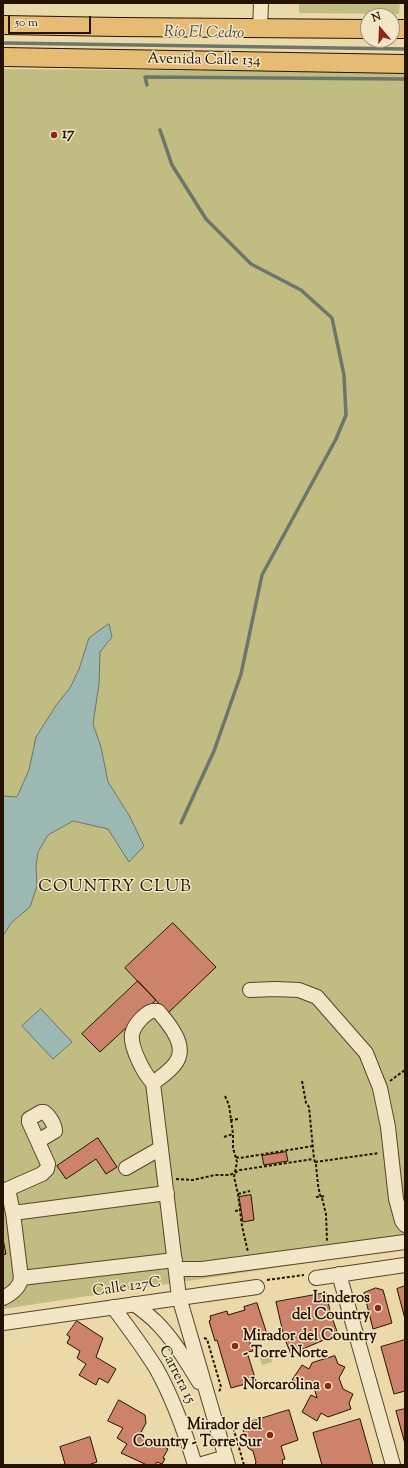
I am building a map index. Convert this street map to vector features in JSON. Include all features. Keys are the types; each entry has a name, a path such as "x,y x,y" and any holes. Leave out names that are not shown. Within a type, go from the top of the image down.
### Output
{"main road":[{"path":"3,25 360,29"},
{"name":"Avenida Calle 134","path":"3,57 405,64"}],"street":[{"path":"260,3 260,28"},
{"path":"250,990 299,990 317,997 366,1053 380,1088 388,1127 396,1199 405,1225"},
{"path":"158,1011 171,1026 179,1046 178,1060 172,1068 153,1083 142,1068 132,1039 134,1028 148,1013 158,1011"},
{"name":"Carrera 15","path":"153,1083 179,1297 227,1461 199,1465"},
{"path":"3,1298 15,1290 19,1285 21,1278 13,1213 5,1189 42,1174 47,1169 48,1164 38,1141"},
{"path":"126,1168 161,1148"},
{"path":"13,1213 166,1187"},
{"path":"21,1278 175,1264 202,1269 405,1242"},
{"path":"313,1277 405,1265"},
{"path":"339,1274 393,1465"},
{"name":"Calle 127C","path":"3,1323 261,1284"},
{"name":"Carrera 15","path":"134,1304 156,1321 178,1348 208,1398"},
{"name":"Carrera 15","path":"113,1307 134,1334 156,1368 170,1396 195,1465"}],"path":[{"path":"380,1088 405,1070"},
{"path":"302,1081 306,1103 309,1108 318,1185 326,1214 329,1252"},
{"path":"225,1096 228,1105 233,1148 237,1162 234,1177 249,1263"},
{"path":"230,1120 239,1119"},
{"path":"224,1137 232,1134"},
{"path":"236,1157 240,1158 313,1146"},
{"path":"166,1187 181,1179 194,1180 216,1175 234,1174 240,1170 390,1150"},
{"path":"238,1194 250,1191"},
{"path":"316,1197 326,1196"},
{"path":"234,1211 240,1210"},
{"path":"261,1284 302,1274 313,1277"}],"shaded area":[{"path":"299,3 400,3 400,8 360,8 360,14 299,13"},
{"name":"COUNTRY CLUB","path":"3,69 405,72 405,1248 3,1309"},
{"path":"268,1349 272,1362 262,1365 258,1352"}],"water":[{"path":"109,624 112,637 100,652 99,684 93,724 101,747 108,782 129,815 144,846 129,862 108,829 73,821 48,835 38,852 36,866 37,886 30,907 11,923 3,936 3,796 17,797 29,770 36,737 57,704 70,688 79,669 89,638"},
{"path":"41,1009 72,1042 53,1059 22,1026"}],"building":[{"path":"173,923 216,967 168,1013 125,968"},
{"path":"138,981 156,1000 100,1052 82,1034"},
{"path":"98,1138 117,1167 106,1174 96,1159 66,1179 57,1166"},
{"path":"286,1152 288,1161 264,1165 262,1156"},
{"path":"251,1195 254,1220 243,1222 239,1197"},
{"path":"3,1239 6,1254 3,1255"},
{"path":"405,1286 405,1319 397,1289"},
{"name":"Linderos del Country","path":"376,1288 383,1290 392,1323 373,1329 364,1293"},
{"path":"326,1293 331,1315 338,1334 291,1354 284,1337 276,1302"},
{"name":"Mirador del Country - Torre Norte","path":"257,1303 267,1334 249,1340 253,1351 247,1352 256,1381 231,1388 217,1340 215,1341 209,1321 211,1320 210,1316 227,1311 228,1315 245,1310 244,1307"},
{"path":"77,1321 103,1338 96,1357 116,1369 108,1383 99,1378 96,1385 79,1375 86,1364 77,1358 80,1351 67,1343 70,1337 67,1335"},
{"path":"405,1340 405,1391 394,1394 381,1347"},
{"name":"Norcarolina","path":"335,1356 338,1364 345,1367 339,1378 343,1389 353,1394 349,1403 351,1409 328,1417 321,1413 317,1421 302,1412 311,1395 317,1398 313,1384 310,1390 292,1380 302,1365 309,1369 312,1363"},
{"path":"119,1400 145,1415 146,1423 139,1436 160,1447 161,1445 168,1449 163,1458 165,1459 162,1464 157,1462 155,1465 147,1465 121,1453 127,1444 117,1438 123,1428 108,1421"},
{"path":"405,1409 405,1444 396,1411"},
{"name":"Mirador del Country - Torre Sur","path":"289,1410 298,1440 281,1446 285,1459 282,1460 283,1465 255,1465 256,1462 253,1451 248,1448 243,1430 245,1429 244,1424"},
{"path":"360,1419 373,1465 322,1465 313,1433"},
{"path":"90,1437 97,1462 88,1465 61,1465 65,1464 60,1447"}],"waterway":[{"name":"Río El Cedro","path":"3,43 405,49"},
{"path":"147,85 145,77 405,79"},
{"path":"160,130 172,165 206,219 251,264 301,290 332,318 344,375 346,415 336,439 262,575 241,674 214,751 181,823"}],"place":[{"name":"17","path":"54,135"},
{"name":"Linderos del Country","path":"378,1308"},
{"name":"Mirador del Country - Torre Norte","path":"235,1346"},
{"name":"Norcarolina","path":"328,1386"},
{"name":"Mirador del Country - Torre Sur","path":"270,1435"}],"district":[{"name":"COUNTRY CLUB","path":"115,888"}]}
